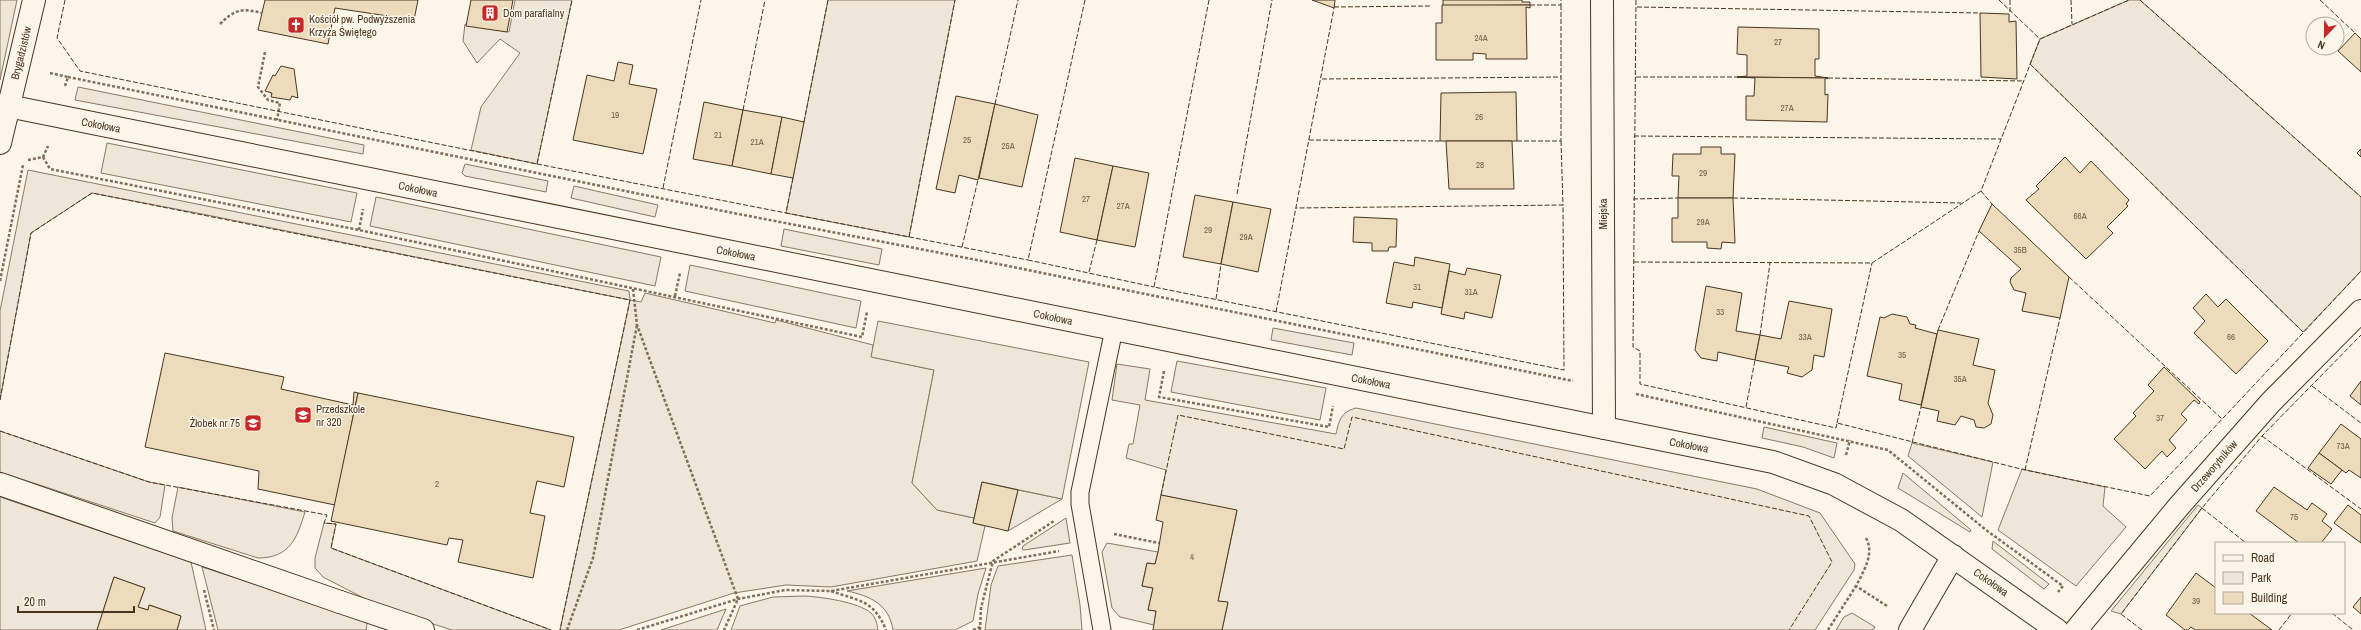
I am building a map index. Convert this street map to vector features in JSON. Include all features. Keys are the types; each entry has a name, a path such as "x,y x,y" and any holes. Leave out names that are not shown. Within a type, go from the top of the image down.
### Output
{"street":[{"name":"Brygadzistów","path":"0,143 34,0"},
{"name":"Miejska","path":"1602,0 1604,428"},
{"name":"Cokołowa","path":"8,106 1773,462 1834,484 1901,520 2040,616 2057,630"},
{"name":"Drzeworytników","path":"2076,630 2180,505 2271,402 2361,311"},
{"path":"0,484 196,553 423,630"},
{"path":"1912,626 1953,556"}],"lane":[{"path":"1102,630 1089,547 1080,504 1080,492 1114,329"}],"path":[{"path":"220,24 230,14 244,9 262,13"},
{"path":"265,52 258,87 268,100 280,103 277,120"},
{"path":"45,72 722,211 1008,266 1604,387 1850,440 1888,450 1899,457 1986,530 2063,586 2040,616"},
{"path":"43,157 52,138 68,77"},
{"path":"0,281 24,160 43,157"},
{"path":"43,157 50,169 359,230 862,337 867,310"},
{"path":"633,289 637,325 738,598 724,630"},
{"path":"567,630 593,558 637,325"},
{"path":"1164,366 1159,397 1329,427 1334,402"},
{"path":"1834,484 1845,460 1850,440"},
{"path":"973,630 980,628 981,608 993,561 1080,504"},
{"path":"1085,528 1159,543"},
{"path":"1828,630 1856,586 1868,561 1869,544 1862,533"},
{"path":"637,630 738,598 785,590 831,591 993,561 1089,547"},
{"path":"196,553 214,630"},
{"path":"1856,586 1912,626"},
{"path":"831,591 874,608 881,618 886,630"}],"green space":[{"path":"0,0 17,0 0,80"},
{"path":"515,0 572,0 537,164 471,150 481,107 520,53 500,39 477,63 463,41 465,24 509,32"},
{"path":"828,0 955,0 909,237 786,213"},
{"path":"2129,0 2140,0 2361,197 2361,271 2303,332 2030,64 2040,39"},
{"path":"78,87 364,145 363,154 75,100"},
{"path":"465,164 548,181 546,192 465,176 462,173"},
{"path":"28,170 629,291 630,300 92,193 31,233 0,400 0,311"},
{"path":"574,186 658,205 655,217 571,198"},
{"path":"784,229 882,249 879,265 781,246"},
{"path":"645,293 775,323 776,320 873,345 872,357 934,370 912,483 937,510 974,518 973,523 985,526 977,561 831,587 786,585 734,593 619,630 560,630 630,300 641,302"},
{"path":"1273,328 1354,343 1352,355 1271,340"},
{"path":"1117,364 1150,369 1145,400 1336,434 1338,425 1344,414 1356,408 1757,489 1820,513 1855,564 1854,570 1815,630 1222,630 1228,603 1218,601 1237,511 1161,495 1166,470 1126,458 1129,444 1133,444 1140,405 1112,400"},
{"path":"1764,427 1837,443 1834,458 1803,447 1762,438"},
{"path":"0,431 149,482 165,485 160,517 155,523 0,472"},
{"path":"1912,443 1993,462 1982,517 1908,456"},
{"path":"2022,469 2105,487 2103,506 2126,527 2076,586 1998,530"},
{"path":"1903,473 1971,530 1970,532 1898,488"},
{"path":"178,487 305,512 295,538 285,550 269,557 258,558 173,531 172,518"},
{"path":"1018,490 1062,499 1008,531"},
{"path":"0,497 191,562 206,630 177,630 181,616 150,605 148,610 138,607 145,588 114,577 97,630 0,630"},
{"path":"2198,505 2202,508 2121,614 2111,611"},
{"path":"1066,518 1070,543 1024,550 1022,549 1023,546"},
{"path":"324,523 336,524 331,548 551,630 452,630 383,608 323,577 315,568 315,558"},
{"path":"1993,541 2049,584 2044,589 1992,549"},
{"path":"1107,543 1158,552 1155,564 1147,563 1142,586 1153,588 1148,610 1156,611 1154,625 1120,617 1112,608 1102,552"},
{"path":"1072,555 1080,605 1082,630 985,630 991,585 998,566"},
{"path":"202,567 363,619 367,624 366,630 218,630"},
{"path":"986,568 978,594 973,621 955,630 893,630 891,621 883,608 871,599 847,591"},
{"path":"805,596 840,601 865,609 874,617 878,630 731,630 740,606 773,597"},
{"path":"726,609 717,630 661,630"},
{"path":"1852,613 1875,627 1873,630 1836,630 1844,617"}],"shaded area":[{"path":"107,143 357,193 351,222 101,173"},
{"path":"376,197 661,257 655,286 370,226"},
{"path":"690,265 861,301 856,328 685,291"},
{"path":"878,321 1089,362 1062,499 982,482 974,518 937,510 912,483 934,370 871,357"},
{"path":"1177,361 1326,388 1320,420 1171,392"}],"building":[{"name":"Kościół pw. Podwyższenia Krzyża Świętego","path":"265,0 418,0 414,20 335,8 328,44 258,30"},
{"name":"Dom parafialny","path":"471,0 513,0 507,32 466,26"},
{"path":"1312,0 1335,0 1334,8"},
{"path":"1443,0 1522,0 1522,2 1530,2 1530,5 1443,6"},
{"path":"1442,5 1530,5 1530,8 1526,7 1527,59 1486,59 1486,54 1473,53 1473,60 1436,60 1436,23 1442,23"},
{"path":"1980,13 2009,14 2009,22 2016,21 2017,79 1981,77"},
{"path":"1738,27 1819,29 1819,59 1815,59 1815,76 1828,78 1737,77 1747,76 1747,55 1737,54"},
{"path":"2355,33 2361,39 2361,72 2343,56 2345,56 2345,44"},
{"path":"618,62 633,65 629,84 657,89 643,154 573,140 587,75 614,81"},
{"path":"281,66 294,69 298,98 292,96 290,100 271,97 272,93 265,91 273,75 275,76"},
{"path":"1737,77 1828,78 1825,79 1825,95 1828,94 1827,122 1746,120 1746,96 1754,96 1755,78"},
{"path":"1516,92 1517,141 1440,141 1441,93"},
{"path":"956,96 995,104 978,180 959,175 955,193 936,189"},
{"path":"704,102 743,110 732,166 693,159"},
{"path":"995,104 1038,115 1022,187 979,178"},
{"path":"743,110 782,117 771,174 732,166"},
{"path":"782,117 804,122 793,178 771,174"},
{"path":"1446,141 1512,141 1514,189 1449,189"},
{"path":"1701,147 1721,147 1721,154 1735,154 1733,198 1678,198 1679,176 1672,176 1673,154 1701,154"},
{"path":"2361,149 2361,157 2357,153"},
{"path":"2065,157 2080,173 2091,161 2129,200 2126,204 2128,206 2107,227 2113,233 2086,259 2026,200 2039,189 2036,186"},
{"path":"1075,158 1113,166 1097,240 1060,232"},
{"path":"1113,166 1149,173 1135,247 1097,240"},
{"path":"1195,195 1233,202 1221,264 1183,257"},
{"path":"1678,198 1733,198 1735,243 1722,242 1721,249 1707,248 1707,242 1672,242 1672,218 1678,218"},
{"path":"1233,202 1271,209 1258,272 1221,264"},
{"path":"1992,204 2069,277 2060,318 2022,311 2026,293 2014,290 2010,282 2011,278 2021,269 1979,231"},
{"path":"1354,217 1397,219 1396,247 1389,247 1388,251 1372,251 1372,243 1353,242"},
{"path":"1415,257 1450,264 1442,308 1413,302 1412,308 1386,303 1394,262 1414,266"},
{"path":"1467,268 1501,275 1492,318 1465,312 1464,319 1441,314 1449,271 1465,275"},
{"path":"1706,286 1742,293 1736,331 1760,335 1755,360 1718,352 1717,361 1701,358 1695,350"},
{"path":"2206,294 2218,307 2226,299 2268,341 2236,374 2194,333 2205,321 2193,308"},
{"path":"1789,301 1832,309 1824,357 1814,355 1812,370 1802,377 1787,373 1789,367 1755,360 1760,335 1781,339"},
{"path":"1892,314 1907,317 1910,324 1916,325 1915,328 1937,334 1921,405 1899,400 1902,384 1867,376 1880,317 1884,318"},
{"path":"1938,330 1979,339 1973,365 1995,370 1988,403 1993,415 1991,424 1984,428 1976,427 1974,420 1961,416 1955,425 1937,421 1939,411 1921,407"},
{"path":"165,353 284,377 281,389 353,405 354,392 358,393 335,505 258,489 259,471 145,447"},
{"path":"2164,367 2200,402 2199,404 2194,400 2181,414 2187,420 2169,440 2176,448 2167,457 2162,451 2145,469 2114,439 2136,416 2133,413 2154,391 2148,385"},
{"path":"2361,381 2361,405 2350,396"},
{"path":"358,393 574,437 564,487 537,481 530,513 545,516 533,578 458,562 463,540 449,538 447,545 331,521"},
{"path":"2341,424 2361,439 2361,478 2349,470 2346,473 2319,453"},
{"path":"2319,453 2342,470 2331,484 2308,468"},
{"path":"982,482 1018,490 1008,531 973,523"},
{"path":"2274,487 2307,510 2312,503 2327,514 2322,521 2332,529 2322,542 2298,542 2256,511"},
{"path":"1161,495 1237,510 1218,601 1228,602 1222,630 1153,630 1156,611 1148,610 1153,588 1142,586 1147,563 1155,564 1158,552 1163,522 1156,520"},
{"path":"2348,505 2361,515 2361,543 2334,523"},
{"path":"2196,573 2215,587 2215,614 2250,614 2272,630 2195,630 2191,627 2188,630 2185,630 2166,615"},
{"path":"114,577 145,588 138,607 148,610 149,605 181,616 177,630 97,630"},
{"path":"2361,597 2361,614 2353,607"}],"fence":[{"path":"65,0 57,38 80,71 537,164 572,0"},
{"path":"663,188 701,0"},
{"path":"743,110 765,0"},
{"path":"804,122 828,0"},
{"path":"909,237 955,0"},
{"path":"995,104 1018,0"},
{"path":"1085,0 1028,260 1154,287"},
{"path":"1209,0 1154,287 1564,370 1563,205 1296,208"},
{"path":"1237,194 1272,0"},
{"path":"1530,5 1561,5 1561,0"},
{"path":"1636,0 1633,347 1640,351 1640,384 1836,428 1837,423 2025,470 2150,496 2361,271"},
{"path":"1999,0 2040,39"},
{"path":"2010,0 2010,12"},
{"path":"2071,0 2072,24"},
{"path":"1634,262 1872,263 1981,191 2040,39 2129,0"},
{"path":"2140,0 2361,197"},
{"path":"2320,0 2355,33"},
{"path":"1517,141 1561,141 1561,5"},
{"path":"1334,7 1431,6"},
{"path":"1637,7 1980,13"},
{"path":"1276,312 1334,8"},
{"path":"2030,64 2303,332"},
{"path":"1322,79 1561,77"},
{"path":"1636,77 1737,77"},
{"path":"1828,78 2024,81"},
{"path":"1634,136 2001,139"},
{"path":"1309,140 1440,141"},
{"path":"1561,141 1563,205"},
{"path":"537,164 786,213"},
{"path":"793,178 786,213 1028,260"},
{"path":"962,247 978,180"},
{"path":"1981,191 1992,204"},
{"path":"0,400 31,233 92,193 630,300 560,630"},
{"path":"1633,199 1678,198"},
{"path":"1733,198 1961,203"},
{"path":"1938,330 1979,231"},
{"path":"1089,272 1097,240"},
{"path":"1760,335 1770,263"},
{"path":"1837,423 1872,263"},
{"path":"1216,299 1221,264"},
{"path":"2069,277 2222,419"},
{"path":"2025,470 2060,318"},
{"path":"2142,630 2121,614 2202,508 2262,436 2361,335"},
{"path":"1746,407 1755,360"},
{"path":"2312,386 2361,423"},
{"path":"1912,443 1921,407"},
{"path":"1161,495 1178,415 1344,449 1352,417 1809,516 1832,562 1789,630"},
{"path":"0,431 149,482 327,515 324,523 336,524 331,548 551,630"},
{"path":"2262,436 2361,509"},
{"path":"2202,508 2245,542"},
{"path":"2279,630 2291,614"},
{"path":"2333,614 2353,630"}],"place":[{"name":"Dom parafialny","path":"490,13"},
{"name":"Kościół pw. Podwyższenia Krzyża Świętego","path":"296,25"},
{"name":"Przedszkole nr 320","path":"303,415"},
{"name":"Żłobek nr 75","path":"253,423"}]}
